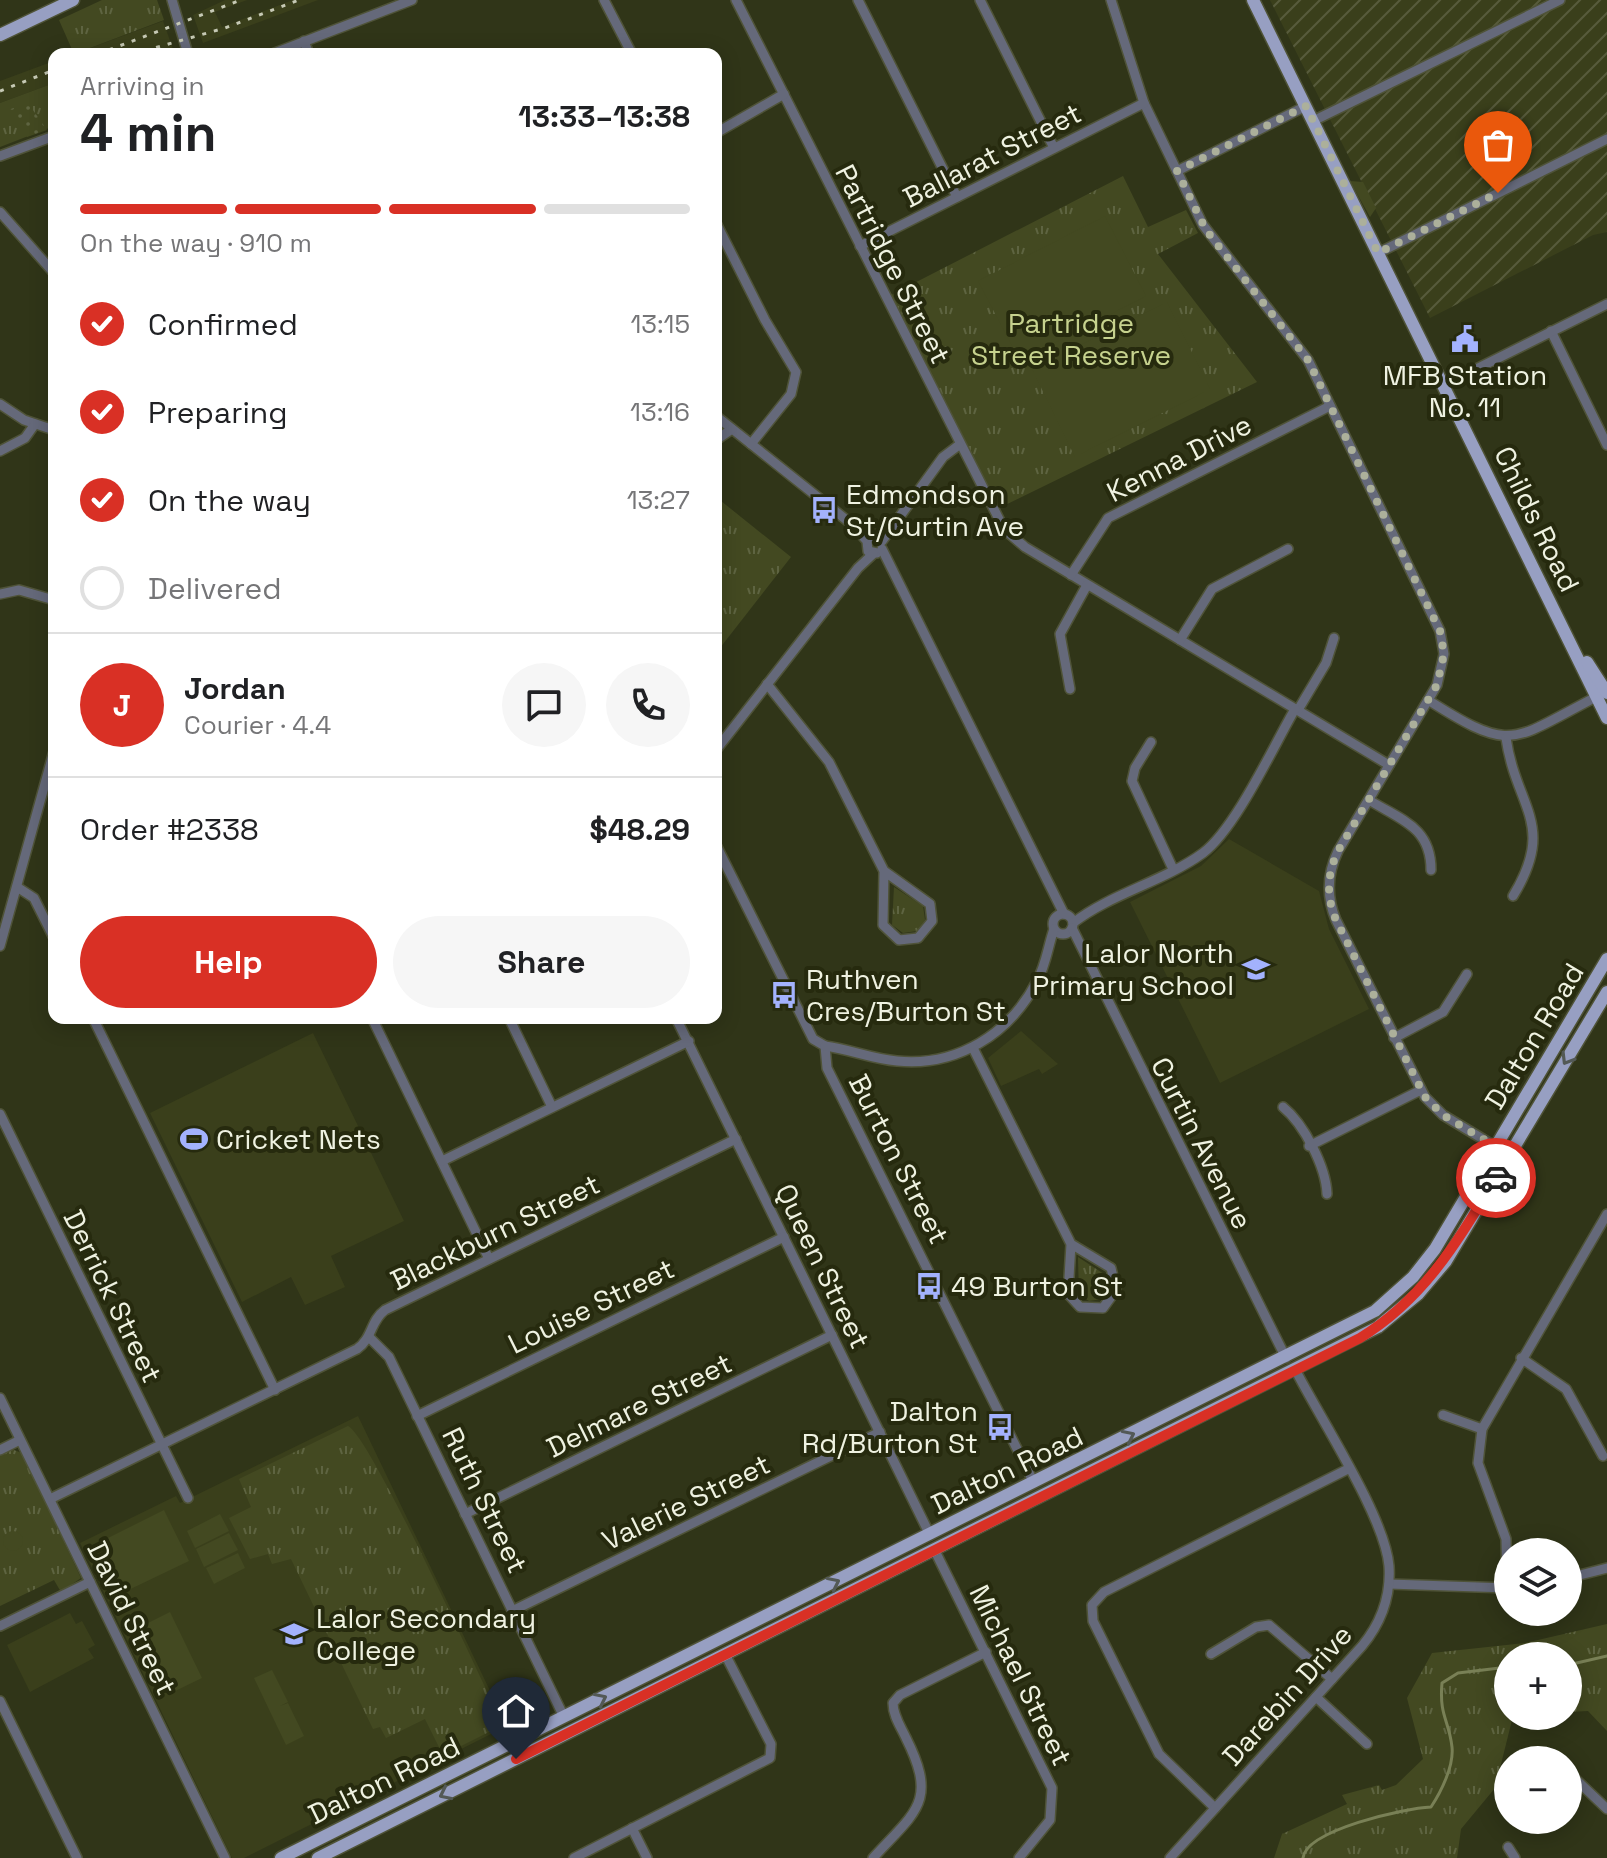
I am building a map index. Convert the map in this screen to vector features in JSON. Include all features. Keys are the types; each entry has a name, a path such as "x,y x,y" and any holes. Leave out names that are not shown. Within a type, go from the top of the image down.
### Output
{"main road":[{"path":"0,35 51,5 73,0"},
{"name":"Childs Road","path":"1253,0 1565,629 1603,694 1607,718"},
{"name":"Dalton Road","path":"281,1858 1361,1320 1413,1277 1440,1241 1607,959"},
{"name":"Dalton Road","path":"327,1856 1296,1371 1378,1327 1422,1291 1446,1261 1607,992"},
{"path":"1496,1147 1510,1155"},
{"name":"Burton Street","path":"1034,1483 1042,1498"},
{"name":"Ruth Street","path":"564,1717 571,1732"},
{"path":"323,1837 327,1856"}],"street":[{"path":"172,0 187,48"},
{"path":"287,48 412,0"},
{"path":"604,0 629,48"},
{"name":"Partridge Street","path":"736,0 1004,529 1017,542 1087,585 1389,765"},
{"path":"858,0 957,197"},
{"path":"980,0 1054,148"},
{"path":"1111,0 1144,103 1206,230 1299,348 1440,631 1442,666 1428,700 1334,860 1329,898 1336,920 1421,1090 1443,1115 1496,1147"},
{"path":"1313,121 1560,0"},
{"path":"186,40 192,48"},
{"path":"304,41 307,48"},
{"path":"722,130 784,94"},
{"name":"Ballarat Street","path":"860,246 1144,103"},
{"path":"1177,171 1306,106"},
{"path":"0,156 48,138"},
{"path":"1378,253 1607,139"},
{"path":"0,212 48,266"},
{"path":"722,235 765,320 796,372 791,394 751,444"},
{"path":"1444,385 1607,304"},
{"path":"1551,331 1607,445"},
{"path":"0,404 48,428"},
{"name":"Kenna Drive","path":"1071,575 1108,518 1330,406"},
{"path":"722,421 874,545 890,570 1065,924"},
{"path":"0,451 25,438 35,424"},
{"path":"722,436 732,429"},
{"path":"722,742 943,457 959,445"},
{"path":"1180,640 1212,589 1288,549"},
{"path":"1070,689 1060,634 1087,585"},
{"path":"0,594 19,590 48,598"},
{"path":"825,1046 909,1062 943,1059 973,1048 995,1034 1018,1012 1038,979 1048,948 1065,924 1203,853 1220,836 1326,663 1334,638"},
{"path":"767,684 829,762 884,871 930,904 932,921 918,938 899,940 886,930 882,916 884,871"},
{"path":"1428,700 1479,732 1506,738 1528,732 1603,694"},
{"path":"1506,738 1510,769 1530,811 1535,837 1529,866 1513,896"},
{"path":"1151,742 1135,768 1132,781 1173,869"},
{"path":"0,946 48,773"},
{"path":"1369,800 1423,835 1430,850 1431,870"},
{"name":"Burton Street","path":"722,857 813,1039 825,1046 827,1068 1034,1483"},
{"path":"17,887 34,898 48,926"},
{"name":"Curtin Avenue","path":"1065,924 1080,948 1286,1358"},
{"path":"1394,1038 1443,1012 1467,974"},
{"path":"96,1024 275,1390"},
{"path":"375,1024 489,1259"},
{"path":"512,1024 552,1107"},
{"name":"Queen Street","path":"679,1024 930,1535"},
{"path":"442,1161 689,1041"},
{"path":"973,1048 1071,1244 1067,1280 1071,1299 1086,1310 1103,1308 1116,1290 1114,1273 1104,1262 1071,1244"},
{"path":"1309,1146 1421,1090"},
{"path":"1283,1107 1294,1117 1323,1172 1327,1194"},
{"name":"Derrick Street","path":"0,1114 188,1498"},
{"name":"Blackburn Street","path":"52,1498 357,1349 370,1338 375,1319 381,1312 736,1139"},
{"path":"1506,1538 1482,1484 1478,1463 1482,1429 1607,1214"},
{"name":"Louise Street","path":"417,1416 784,1237"},
{"name":"Delmare Street","path":"465,1514 832,1335"},
{"name":"Ruth Street","path":"370,1338 389,1357 564,1717"},
{"path":"1521,1358 1566,1389 1603,1456"},
{"name":"Darebin Drive","path":"1170,1858 1377,1626 1389,1584 1384,1542 1296,1371"},
{"name":"David Street","path":"0,1398 52,1498 225,1858"},
{"path":"1443,1415 1482,1429"},
{"name":"Valerie Street","path":"512,1611 880,1432"},
{"path":"0,1450 20,1440"},
{"path":"1215,1808 1159,1754 1093,1621 1092,1605 1104,1592 1348,1469"},
{"name":"Michael Street","path":"935,1551 1054,1795 1053,1812 1046,1827 1019,1858"},
{"path":"1582,1574 1607,1568"},
{"path":"0,1626 15,1622 90,1582"},
{"path":"1389,1584 1494,1588"},
{"path":"1211,1654 1256,1627 1269,1625 1332,1679"},
{"path":"873,1858 915,1811 922,1794 923,1774 893,1703 900,1695 986,1652"},
{"path":"574,1858 770,1758 771,1744 726,1656"},
{"path":"1316,1697 1367,1744"},
{"path":"0,1701 77,1858"},
{"path":"1582,1785 1607,1809"},
{"path":"632,1828 647,1858"},
{"path":"1508,1847 1515,1858"}],"shaded area":[{"path":"225,0 247,0 215,12 222,27 293,0 318,0 203,43 193,15"},
{"path":"1270,0 1607,0 1607,232 1593,235 1430,318"},
{"path":"163,21 173,48 90,48"},
{"path":"48,63 48,85 0,103 0,81"},
{"name":"Lalor North Primary School","path":"1229,839 1319,891 1329,929 1369,1009 1220,1083 1130,902 1201,866"},
{"path":"1021,1031 1058,1064 1042,1074 1039,1069 1001,1086 988,1058"},
{"path":"313,1033 404,1221 331,1256 345,1287 305,1305 291,1277 242,1302 150,1113"},
{"name":"Lalor Secondary College","path":"358,1416 507,1726 244,1858 232,1858 80,1543 176,1496 180,1503"},
{"path":"70,1613 76,1624 82,1621 95,1645 88,1649 94,1658 30,1692 7,1645"}],"green space":[{"path":"102,0 157,0 164,20 90,48 71,48 59,20"},
{"path":"48,85 48,128 0,147 0,103"},
{"path":"28,103 47,130 27,137 8,110"},
{"name":"Partridge Street Reserve","path":"1123,176 1148,227 1186,210 1198,233 1158,254 1257,382 997,509 891,295"},
{"path":"1350,181 1363,182 1376,208 1370,217"},
{"path":"1105,216 1146,296 1020,361 978,281"},
{"path":"1167,302 1210,389 1075,457 1032,369"},
{"path":"722,502 791,557 722,645"},
{"path":"894,887 923,906 925,920 917,931 903,933 892,925"},
{"path":"1078,1257 1107,1276 1109,1289 1102,1299 1089,1301 1079,1294"},
{"path":"348,1426 360,1440 402,1515 503,1725 443,1755 425,1719 386,1738 380,1727 373,1729 291,1559 272,1564 268,1554 250,1559 229,1518 251,1507 239,1479"},
{"path":"11,1449 22,1453 81,1578 61,1592 54,1580 0,1606 0,1455"},
{"path":"164,1510 189,1561 116,1596 92,1546"},
{"path":"220,1514 229,1531 195,1548 187,1531"},
{"path":"13,1531 20,1534 23,1541 20,1548 13,1551 6,1548 3,1541 6,1534"},
{"path":"229,1533 238,1550 204,1567 196,1549"},
{"path":"238,1553 245,1568 214,1584 206,1568"},
{"path":"170,1612 202,1678 167,1695 136,1629"},
{"path":"1607,1624 1607,1731 1588,1711 1582,1711 1582,1642 1529,1642"},
{"path":"1494,1646 1494,1730 1510,1730 1506,1746 1494,1746 1494,1789 1461,1829 1457,1858 1274,1858 1282,1834 1347,1804 1342,1795 1379,1785 1382,1790 1396,1785 1423,1759 1407,1698 1432,1653"},
{"path":"272,1670 288,1702 280,1706 288,1703 304,1736 286,1745 254,1678"}],"waterway":[{"path":"1582,1662 1607,1656"},
{"path":"1303,1858 1308,1848 1321,1838 1358,1822 1431,1807 1446,1778 1452,1754 1443,1711 1442,1683 1458,1673 1494,1669"}],"railway":[{"path":"114,48 241,0"},
{"path":"154,48 225,28 299,0"},
{"path":"0,91 48,72"}],"way so far":[{"path":"1496,1178 1510,1155 1434,1109 1425,1097 1336,920 1329,898 1330,871 1338,851 1437,685 1444,654 1440,631 1308,360 1206,230 1177,171 1306,106 1378,253 1498,193"}],"place":[{"name":"MFB Station No. 11","path":"1465,339"},
{"name":"Edmondson St/Curtin Ave","path":"824,510"},
{"name":"Lalor North Primary School","path":"1256,969"},
{"name":"Ruthven Cres/Burton St","path":"784,995"},
{"name":"Cricket Nets","path":"194,1139"},
{"name":"49 Burton St","path":"929,1286"},
{"name":"Dalton Rd/Burton St","path":"1000,1427"},
{"name":"Lalor Secondary College","path":"294,1634"}],"route":[{"path":"516,1759 1360,1338 1391,1318 1422,1291 1446,1261 1496,1178"}]}
